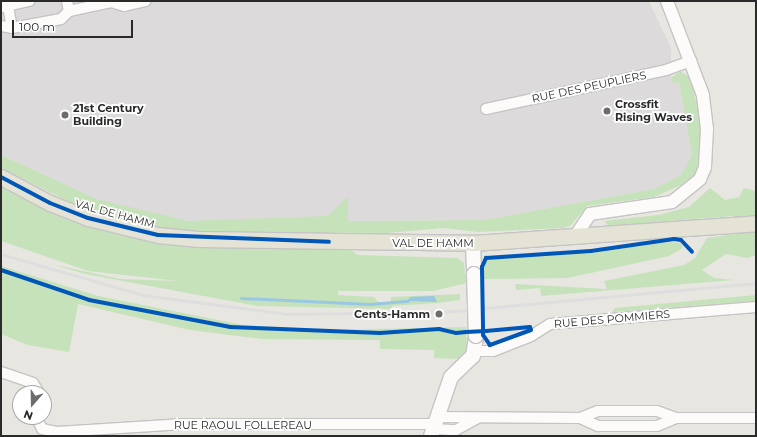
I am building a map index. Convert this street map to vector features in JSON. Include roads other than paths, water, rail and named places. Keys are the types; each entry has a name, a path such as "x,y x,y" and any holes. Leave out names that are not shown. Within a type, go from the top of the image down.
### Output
{"main road":[{"name":"VAL DE HAMM","path":"1,177 50,203 88,218 158,235 474,244 593,237 756,223"},
{"path":"434,426 451,377 475,352 474,244"}],"street":[{"path":"12,28 4,6 30,1"},
{"path":"1,26 12,28 61,19 68,6 111,2 124,6 145,1"},
{"path":"574,238 585,218 601,212 672,202 700,179 708,153 703,95 667,1"},
{"name":"RUE DES PEUPLIERS","path":"486,110 666,70 691,61"},
{"path":"593,237 593,220 601,212"},
{"name":"RUE DES POMMIERS","path":"475,352 494,351 532,336 550,324 756,307"},
{"path":"1,372 33,383 34,385"},
{"name":"RUE RAOUL FOLLEREAU","path":"40,425 42,429 57,432 184,424 434,426 456,430 478,418 580,418 598,411 657,411 676,418 756,418"},
{"name":"RUE RAOUL FOLLEREAU","path":"580,418 598,426 657,426 676,418"}],"water":[{"path":"434,296 437,302 408,301 410,297"}],"waterway":[{"path":"241,298 370,304 408,301"}],"railway":[{"path":"1,254 143,295 287,314 443,312 756,283"}],"place":[{"name":"Crossfit Rising Waves","path":"607,111"},
{"name":"21st Century Building","path":"65,115"},
{"name":"Cents-Hamm","path":"439,314"}]}
